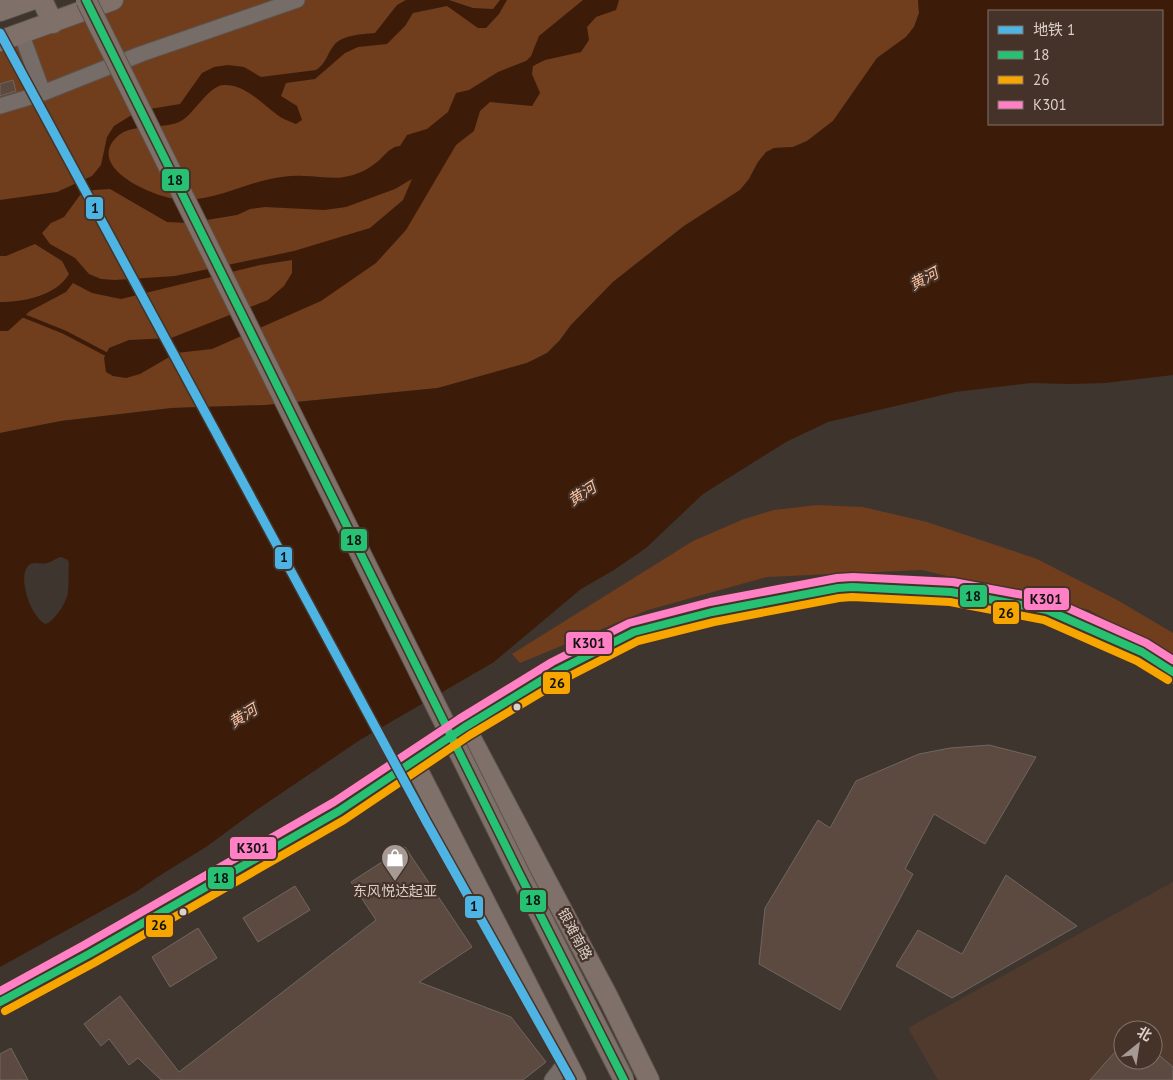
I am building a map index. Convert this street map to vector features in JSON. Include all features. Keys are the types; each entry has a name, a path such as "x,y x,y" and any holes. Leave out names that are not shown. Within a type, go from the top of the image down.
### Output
{"highway":[{"path":"0,1013 95,962 344,820 416,766 557,671 634,632 712,612 852,586 951,592 1047,610 1142,652 1173,672"},
{"path":"468,731 562,681 632,648 714,621 851,599 951,603 1040,620 1135,661 1173,686"},
{"path":"0,1002 97,950 416,766"}],"main road":[{"path":"0,11 31,0"},
{"path":"42,0 53,23"},
{"path":"73,0 503,868 611,1080"},
{"path":"86,0 518,871 624,1080"},
{"path":"0,41 112,0"},
{"name":"银滩南路","path":"468,731 604,990 648,1080"},
{"path":"416,766 576,1080"}],"street":[{"path":"0,106 43,93 141,54 297,0"},
{"path":"21,33 43,93"},
{"path":"552,1080 566,1062"}],"shaded area":[{"path":"113,0 918,0 919,13 914,27 906,37 877,58 833,121 807,141 793,147 774,148 758,162 749,179 740,190 684,226 613,282 547,353 527,363 438,388 266,405 172,408 61,421 0,433 0,41"},
{"path":"817,505 863,507 927,522 1037,559 1119,601 1173,633 1173,658 1089,610 922,570 767,577 648,610 520,663 512,654 693,541 744,519 774,510"},
{"path":"1173,882 1173,1080 938,1080 908,1028"}],"water":[{"path":"406,0 449,0 473,8 493,9 500,0 507,0 499,14 486,28 478,28 447,6 413,13 405,26 387,44 358,47 345,53 315,79 286,83 281,96 297,106 302,120 296,124 282,118 240,88 224,85 218,86 207,94 192,112 181,121 174,124 133,129 119,135 110,147 110,159 116,170 128,180 144,189 174,199 186,200 209,197 282,177 338,178 362,172 377,163 389,151 400,146 407,135 427,129 448,112 456,93 469,90 498,72 526,61 531,56 539,36 583,0 619,0 616,10 596,17 587,27 589,40 581,52 545,60 533,66 532,74 540,93 532,106 490,102 480,111 474,131 456,145 406,230 376,263 321,301 212,349 176,353 140,374 126,378 113,376 106,372 104,358 109,348 129,340 171,338 268,300 284,286 292,273 292,260 260,265 121,299 92,293 73,283 66,292 30,311 8,331 0,331 0,302 19,301 48,293 63,282 69,274 62,261 35,244 6,256 0,256 0,200 57,192 92,176 101,165 107,137 114,126 138,111 180,104 202,73 214,67 228,65 244,67 261,77 316,70 322,65 334,45 342,39 375,33 397,5","holes":["412,179 403,200 370,228 294,251 175,276 115,280 101,279 89,274 75,258 50,244 42,233 51,223 64,217 80,195 94,190 110,189 167,222 188,223 237,215 250,209 265,207 324,210 346,207 395,189"]},
{"name":"黄河","path":"918,0 1173,0 1173,375 1105,383 1031,383 955,392 828,422 786,442 703,494 646,548 614,570 581,589 494,662 360,740 255,811 206,847 136,892 0,967 0,433 61,421 172,408 266,405 438,388 527,363 547,353 613,282 684,226 740,190 766,152 774,148 793,147 807,141 833,121 877,58 906,37 914,27 919,13","holes":["61,557 68,560 67,596 57,615 46,624 41,621 31,607 25,588 25,572 32,563 47,563"]}],"building":[{"path":"13,80 16,91 0,96 0,84"},
{"path":"989,745 1036,757 985,844 934,814 905,869 913,874 840,1010 759,964 765,908 818,820 830,828 856,781 919,754 950,748"},
{"path":"405,847 472,947 419,982 511,1017 546,1062 523,1080 161,1080 138,1058 129,1065 109,1039 101,1046 84,1024 120,996 179,1072 376,920 351,882"},
{"path":"1006,875 1077,926 952,998 896,966 918,930 962,954"},
{"path":"295,886 310,910 258,942 243,918"},
{"path":"198,928 217,958 170,987 152,957"},
{"path":"11,1048 28,1080 0,1080 0,1054"},
{"path":"1113,1054 1113,1070 1163,1070 1163,1058 1173,1067 1173,1080 1090,1080"}],"waterway":[{"path":"19,316 24,316 64,332 106,354"}],"metro line":[{"name":"1","path":"0,33 426,821 571,1080"}],"transit line":[{"name":"18","path":"86,0 518,871 624,1080"},
{"name":"K301","path":"0,991 334,802 459,719 552,662 629,623 710,602 837,578 853,577 953,582 1050,600 1146,643 1173,660"},
{"name":"18","path":"0,1002 89,954 339,811 465,727 557,671 634,632 712,612 838,588 951,592 1047,610 1142,652 1173,672"},
{"name":"26","path":"5,1011 94,963 344,820 470,735 562,680 638,641 714,622 839,598 950,602 1044,620 1137,661 1168,680"}],"place":[{"name":"东风悦达起亚","path":"395,882"}]}
